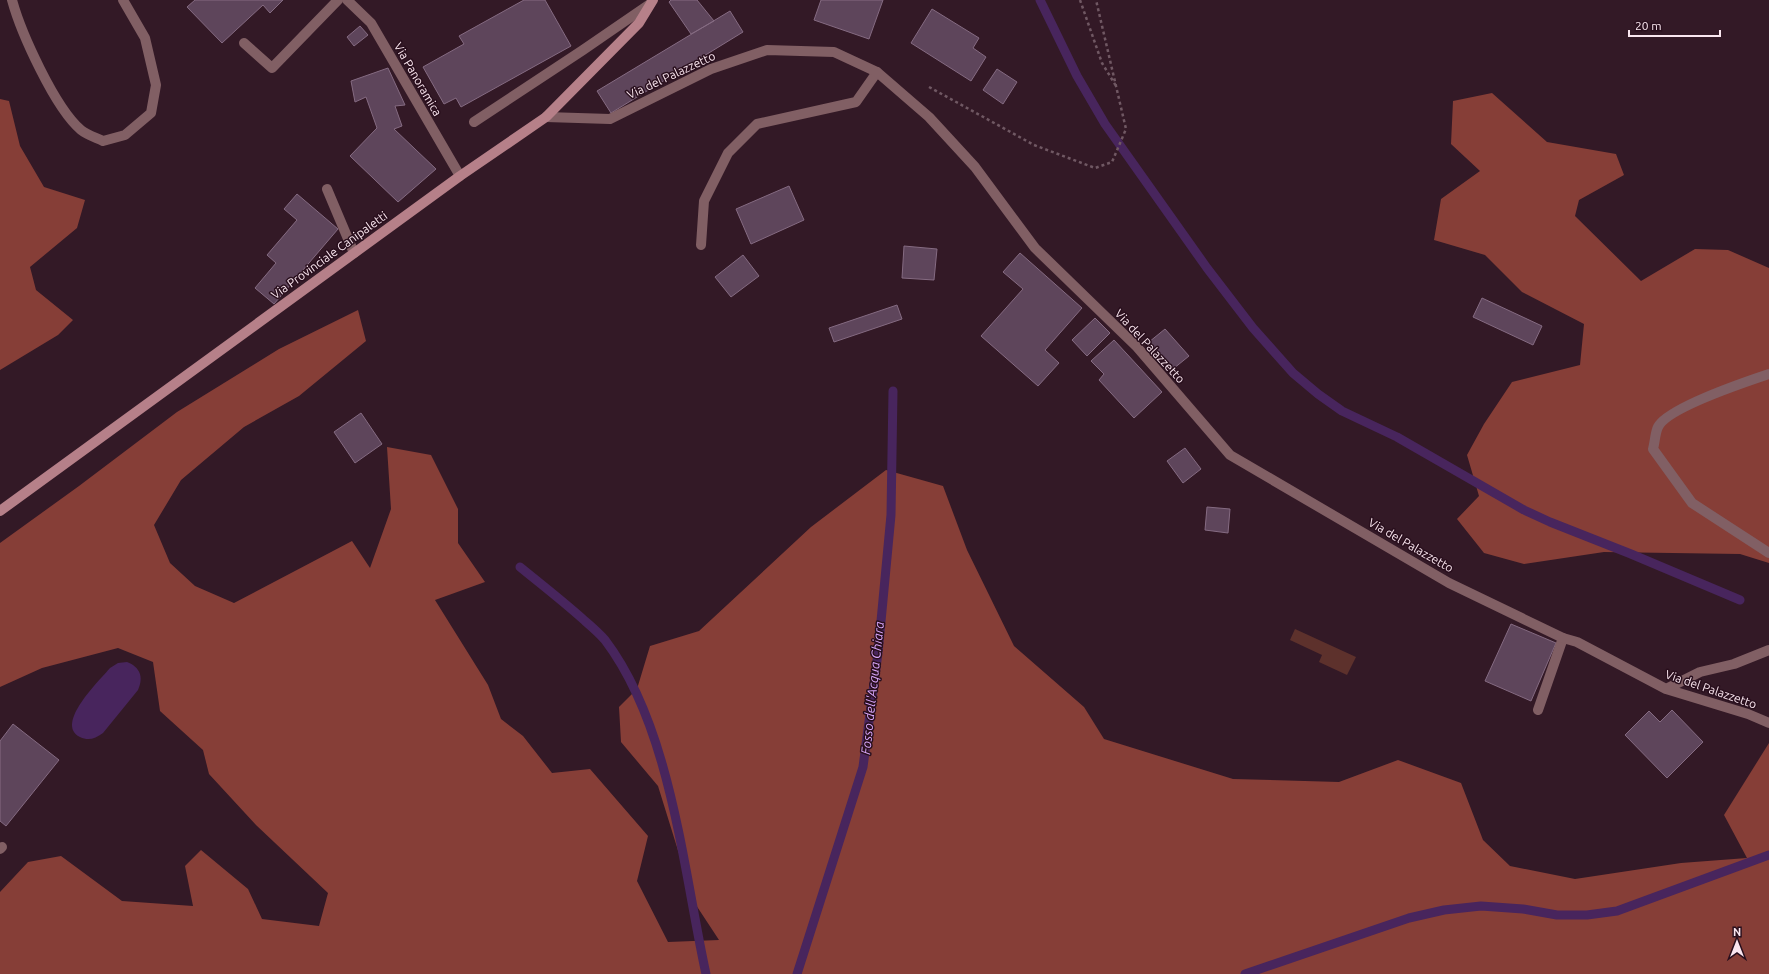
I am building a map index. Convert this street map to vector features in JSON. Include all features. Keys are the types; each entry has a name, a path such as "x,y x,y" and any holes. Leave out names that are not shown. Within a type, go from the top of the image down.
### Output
{"main road":[{"name":"Via Provinciale Canipaletti","path":"0,511 460,176 546,117 639,23 652,2"}],"street":[{"path":"12,0 40,71 66,113 82,130 104,141 125,135 151,113 156,85 145,38 123,0"},
{"path":"244,43 272,68 338,0"},
{"name":"Via Panoramica","path":"347,0 370,23 460,176"},
{"path":"474,122 584,50 652,2"},
{"name":"Via del Palazzetto","path":"546,117 610,119 711,69 767,50 834,52 877,72 934,122 975,167 1035,248 1137,347 1230,455 1449,583 1563,638 1577,642 1666,689 1748,714 1769,723"},
{"path":"701,245 704,201 728,153 756,124 856,102 877,72"},
{"path":"327,189 354,253"},
{"path":"1769,374 1717,392 1674,414 1658,426 1653,449 1692,503 1744,535 1769,553"},
{"path":"1538,710 1563,638"},
{"path":"1666,689 1700,672 1734,664 1769,650"}],"path":[{"path":"1080,0 1102,63 1117,88"},
{"path":"925,85 1034,145 1095,168 1112,162 1126,129 1096,0"}],"shaded area":[{"path":"1492,93 1547,142 1616,154 1624,175 1579,200 1575,216 1641,281 1695,249 1728,250 1769,268 1769,563 1740,554 1604,552 1524,564 1484,553 1457,519 1479,496 1467,455 1484,424 1512,382 1580,365 1584,324 1522,292 1485,255 1434,240 1441,199 1480,171 1451,144 1453,101"},
{"path":"0,99 9,101 20,146 44,187 85,200 77,228 30,267 36,290 73,320 58,335 0,370"},
{"path":"358,310 366,341 299,396 244,427 181,480 154,525 170,563 195,586 234,603 352,541 370,568 391,509 387,447 431,455 458,509 458,543 485,582 435,600 488,685 501,719 523,736 552,773 590,769 648,836 637,881 668,942 719,940 694,902 658,786 621,742 619,707 637,689 650,646 699,631 811,527 886,470 943,486 967,550 1014,646 1084,707 1104,739 1233,779 1339,782 1398,760 1461,783 1483,840 1510,866 1575,879 1681,863 1747,858 1724,815 1769,743 1769,974 0,974 0,892 28,862 61,856 122,901 193,906 185,866 201,850 248,889 262,919 319,926 328,893 256,825 209,774 203,750 160,711 153,662 118,648 42,668 0,687 0,543 177,412 279,349"},
{"path":"1295,629 1356,657 1347,675 1319,662 1322,655 1290,640"},
{"path":"127,662 135,667 140,673 141,681 138,690 103,733 92,739 80,737 73,731 72,722 75,713 89,692 110,668 118,663"}],"building":[{"path":"195,0 283,0 270,13 263,5 222,43 187,7"},
{"path":"524,0 545,0 571,46 461,107 456,98 444,104 423,67 464,44 459,36"},
{"path":"671,0 697,0 714,21 691,34 669,2"},
{"path":"821,0 883,0 869,39 814,20"},
{"path":"932,9 979,38 973,48 986,57 971,81 911,43"},
{"path":"730,11 743,32 611,113 597,91"},
{"path":"360,26 368,35 354,46 347,37"},
{"path":"388,68 405,105 395,106 402,126 394,129 436,169 398,202 350,156 377,128 366,97 355,102 351,81"},
{"path":"997,69 1017,82 1003,104 983,90"},
{"path":"789,186 804,220 751,244 736,209"},
{"path":"297,194 338,229 274,304 255,288 276,263 267,255 297,220 284,209"},
{"path":"904,246 937,249 934,280 902,278"},
{"path":"1020,253 1082,308 1045,350 1059,363 1038,386 981,336 1023,289 1003,272"},
{"path":"743,255 759,276 731,297 715,277"},
{"path":"1482,298 1542,326 1533,345 1473,317"},
{"path":"897,305 902,319 834,342 829,328"},
{"path":"1095,318 1110,333 1087,356 1072,340"},
{"path":"1165,329 1189,356 1173,369 1149,342"},
{"path":"1114,340 1162,392 1134,418 1099,380 1104,374 1091,361"},
{"path":"361,413 382,444 355,463 334,432"},
{"path":"1185,448 1201,469 1183,483 1167,461"},
{"path":"1207,507 1230,509 1228,533 1205,530"},
{"path":"1511,624 1556,643 1531,701 1485,681"},
{"path":"1672,710 1703,742 1667,778 1625,735 1649,711 1660,722"},
{"path":"13,724 59,760 6,826 0,821 0,741"}],"waterway":[{"path":"1040,0 1077,76 1105,124 1207,268 1253,328 1293,373 1318,394 1342,411 1397,437 1524,510 1740,600"},
{"name":"Fosso dell'Acqua Chiara","path":"797,974 863,767 878,653 891,515 893,391"},
{"path":"520,567 569,607 605,640 627,675 645,714 660,756 672,800 706,974"},
{"path":"1245,974 1409,918 1444,910 1481,906 1523,909 1557,915 1587,915 1617,911 1769,855"}]}
